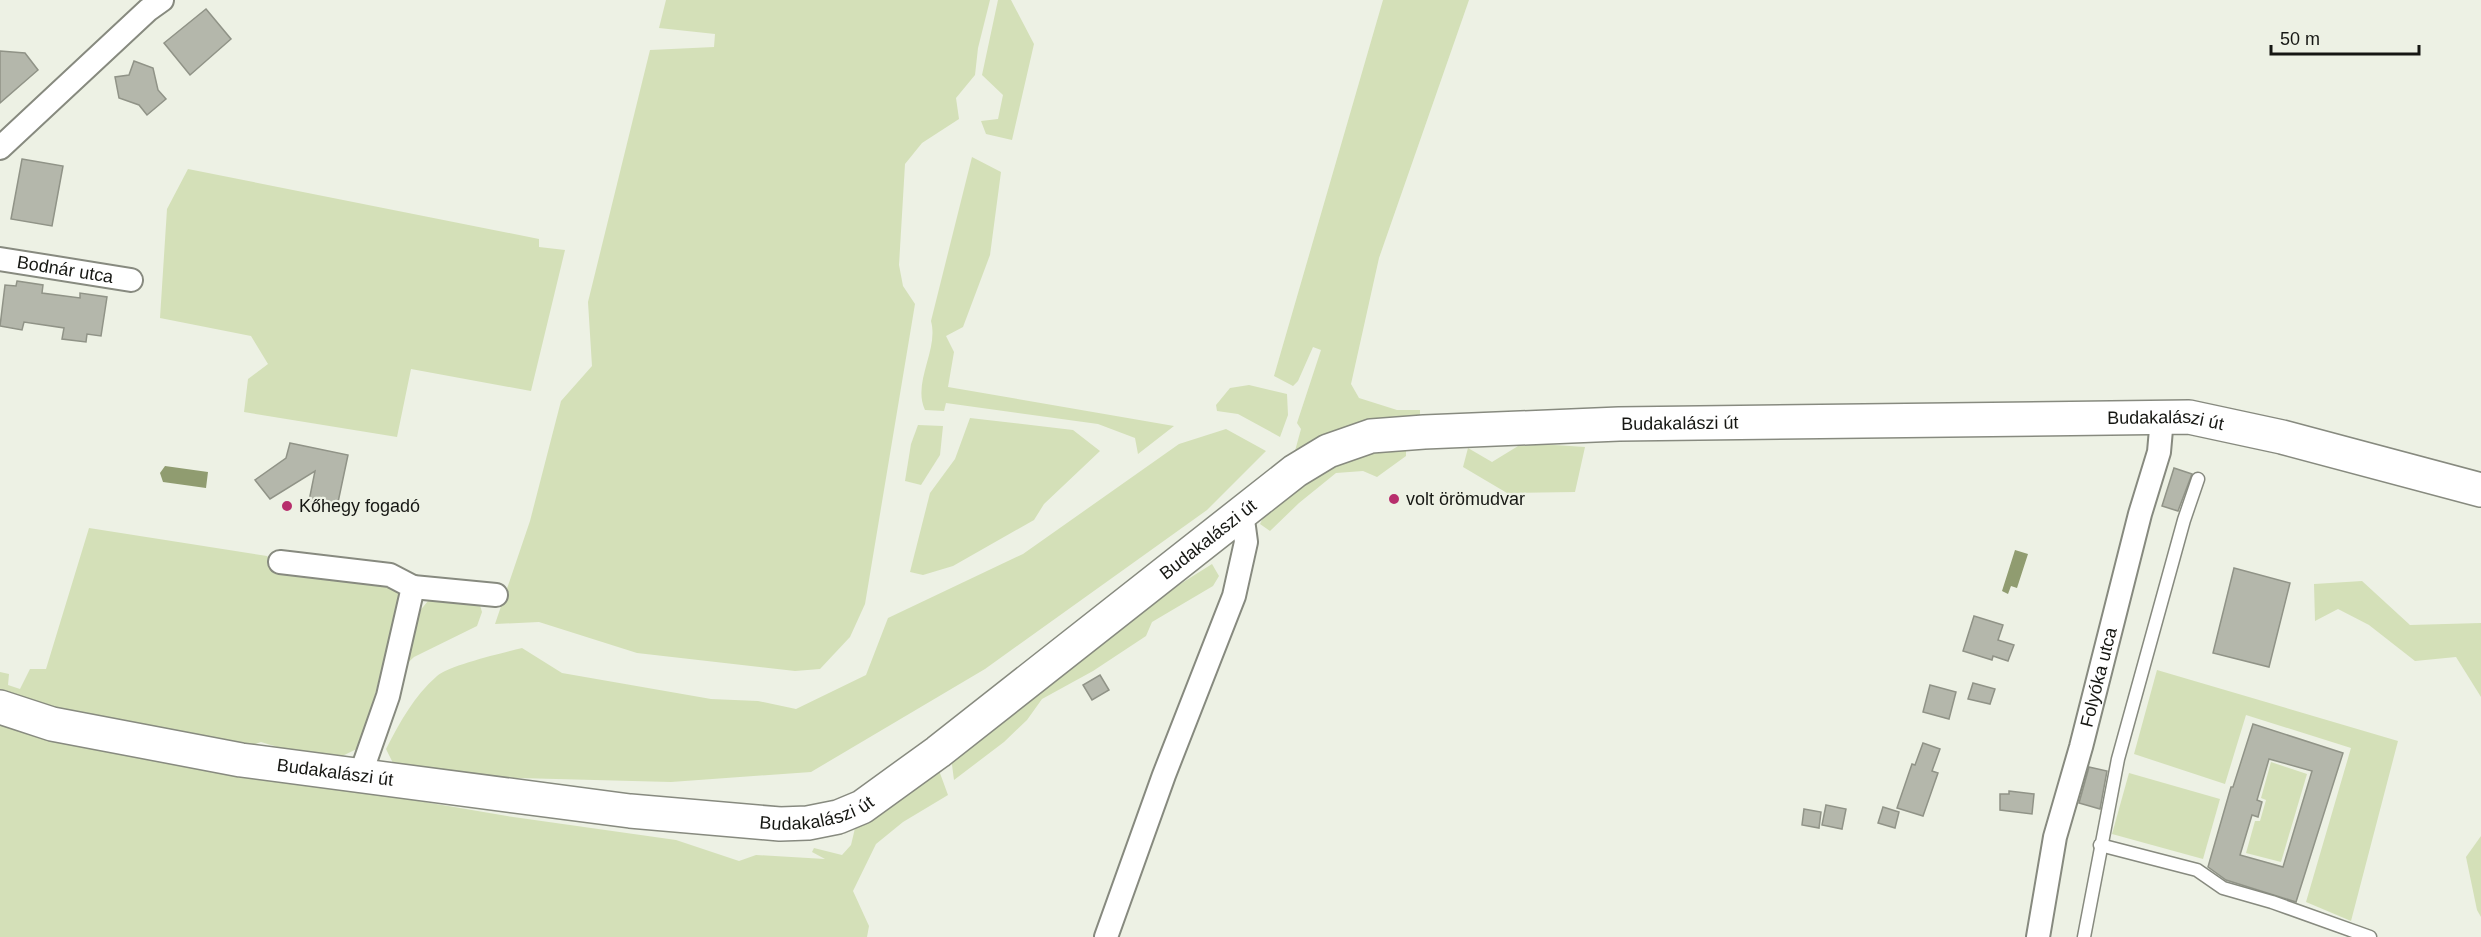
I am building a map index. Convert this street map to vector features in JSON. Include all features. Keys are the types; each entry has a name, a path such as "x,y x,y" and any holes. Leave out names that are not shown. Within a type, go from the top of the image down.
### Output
{"main road":[{"name":"Budakalászi út","path":"0,707 52,724 241,760 630,811 780,824 808,823 838,817 862,807 938,752 1295,471 1328,451 1371,436 1619,424 2189,417 2282,437 2481,490"}],"street":[{"path":"0,148 152,3"},
{"name":"Bodnár utca","path":"0,259 131,280"},
{"name":"Folyóka utca","path":"2038,937 2055,837 2159,452 2162,418"},
{"path":"1106,937 1160,785 1234,596 1246,542 1239,514"},
{"path":"280,562 390,575 413,587 496,596"},
{"path":"360,776 388,696 413,587"}],"lane":[{"path":"2084,937 2118,759 2184,520 2198,479"},
{"path":"2100,845 2197,870 2223,888 2272,902 2370,937"}],"shaded area":[{"path":"666,0 990,0 978,48 975,75 956,98 959,119 922,143 905,164 899,265 903,286 915,304 865,604 850,637 820,669 795,671 637,653 539,622 495,624 530,521 561,401 592,366 588,302 650,50 714,47 715,34 659,28"},
{"path":"998,0 1011,0 1034,44 1012,140 986,134 981,121 998,119 1003,95 982,75"},
{"path":"1383,0 1469,0 1379,258 1351,384 1359,398 1397,410 1420,410 1420,421 1299,454 1295,451 1301,429 1297,423 1321,350 1313,347 1298,381 1293,386 1274,376"},
{"path":"972,157 1001,172 990,255 963,327 946,336 954,352 948,387 1174,426 1138,454 1135,438 1098,424 946,403 944,411 925,410 922,388 932,343 931,321"},
{"path":"188,169 539,239 539,247 565,250 531,391 411,369 397,437 244,412 248,379 268,364 251,336 160,318 167,209"},
{"path":"1249,385 1287,394 1288,415 1280,437 1238,414 1217,411 1216,405 1230,388"},
{"path":"970,418 1073,430 1100,451 1044,504 1034,520 953,566 923,575 910,572 930,493 955,459"},
{"path":"918,425 943,426 940,455 921,485 905,481 911,444"},
{"path":"1226,429 1266,451 1207,510 985,669 811,772 671,782 475,777 394,765 386,749 414,701 437,676 465,664 522,648 562,673 711,699 758,701 796,709 866,675 888,618 1023,554 1179,444"},
{"path":"1523,443 1585,447 1575,492 1507,493 1463,467 1468,448 1492,462"},
{"path":"1397,447 1406,450 1406,456 1377,477 1363,471 1336,473 1299,503 1270,531 1260,524 1272,499 1342,458"},
{"path":"165,466 208,472 206,488 163,482 160,473"},
{"path":"89,528 267,556 280,568 397,584 402,593 361,747 338,758 284,749 261,742 247,747 54,739 507,816 676,840 739,861 756,855 825,859 812,852 814,848 842,855 851,845 856,824 937,765 948,795 903,822 876,844 853,891 869,926 867,937 0,937 0,672 9,674 8,685 20,689 30,669 46,669"},
{"path":"2015,550 2028,554 2017,588 2011,586 2008,594 2002,591"},
{"path":"1212,564 1219,576 1213,586 1152,622 1146,636 1093,671 1042,699 1027,720 1004,742 954,780 951,757 1139,610"},
{"path":"2362,581 2410,625 2481,623 2481,697 2456,657 2415,661 2369,625 2338,609 2315,621 2314,584"},
{"path":"447,598 479,602 482,612 477,626 414,657 400,670 413,619 428,601"},
{"path":"2157,670 2398,741 2351,921 2306,902 2351,748 2246,715 2225,784 2134,754"},
{"path":"2271,762 2307,774 2281,862 2246,853 2255,821 2260,821 2266,800 2261,798"},
{"path":"2129,773 2220,799 2203,859 2112,834"},
{"path":"2481,836 2481,917 2477,910 2466,857"}],"building":[{"path":"206,9 231,39 190,75 164,43"},
{"path":"0,51 25,53 38,70 0,103"},
{"path":"134,61 153,68 158,90 166,99 147,115 139,105 119,98 115,77 129,75"},
{"path":"22,159 63,166 52,226 11,219"},
{"path":"17,281 43,285 42,293 80,298 80,293 107,297 101,336 87,334 86,342 62,339 64,328 24,322 22,330 0,326 5,285 16,286"},
{"path":"290,443 348,455 337,507 309,501 315,471 270,499 255,480 286,458"},
{"path":"2174,468 2192,474 2178,511 2162,506"},
{"path":"2234,568 2290,583 2269,667 2213,653"},
{"path":"1974,616 2003,625 1998,640 2014,645 2008,661 1993,656 1992,660 1963,651"},
{"path":"1100,675 1109,690 1092,700 1083,685"},
{"path":"1973,683 1995,689 1990,704 1968,699"},
{"path":"1930,685 1956,692 1949,719 1923,712"},
{"path":"2253,724 2343,753 2296,902 2226,880 2208,867 2231,787 2233,787","holes":["2269,759 2312,771 2283,867 2240,855 2252,815 2258,817 2262,802 2257,800"]},
{"path":"1923,743 1940,749 1932,771 1938,773 1923,816 1897,808 1912,764 1915,765"},
{"path":"2089,767 2107,771 2100,809 2079,803"},
{"path":"2009,791 2034,794 2032,814 2000,810 2000,794 2009,794"},
{"path":"1826,805 1846,809 1842,829 1822,825"},
{"path":"1883,807 1899,812 1895,828 1878,823"},
{"path":"1804,809 1821,812 1819,828 1802,825"}],"place":[{"name":"volt örömudvar","path":"1394,499"},
{"name":"Kőhegy fogadó","path":"287,506"}]}
